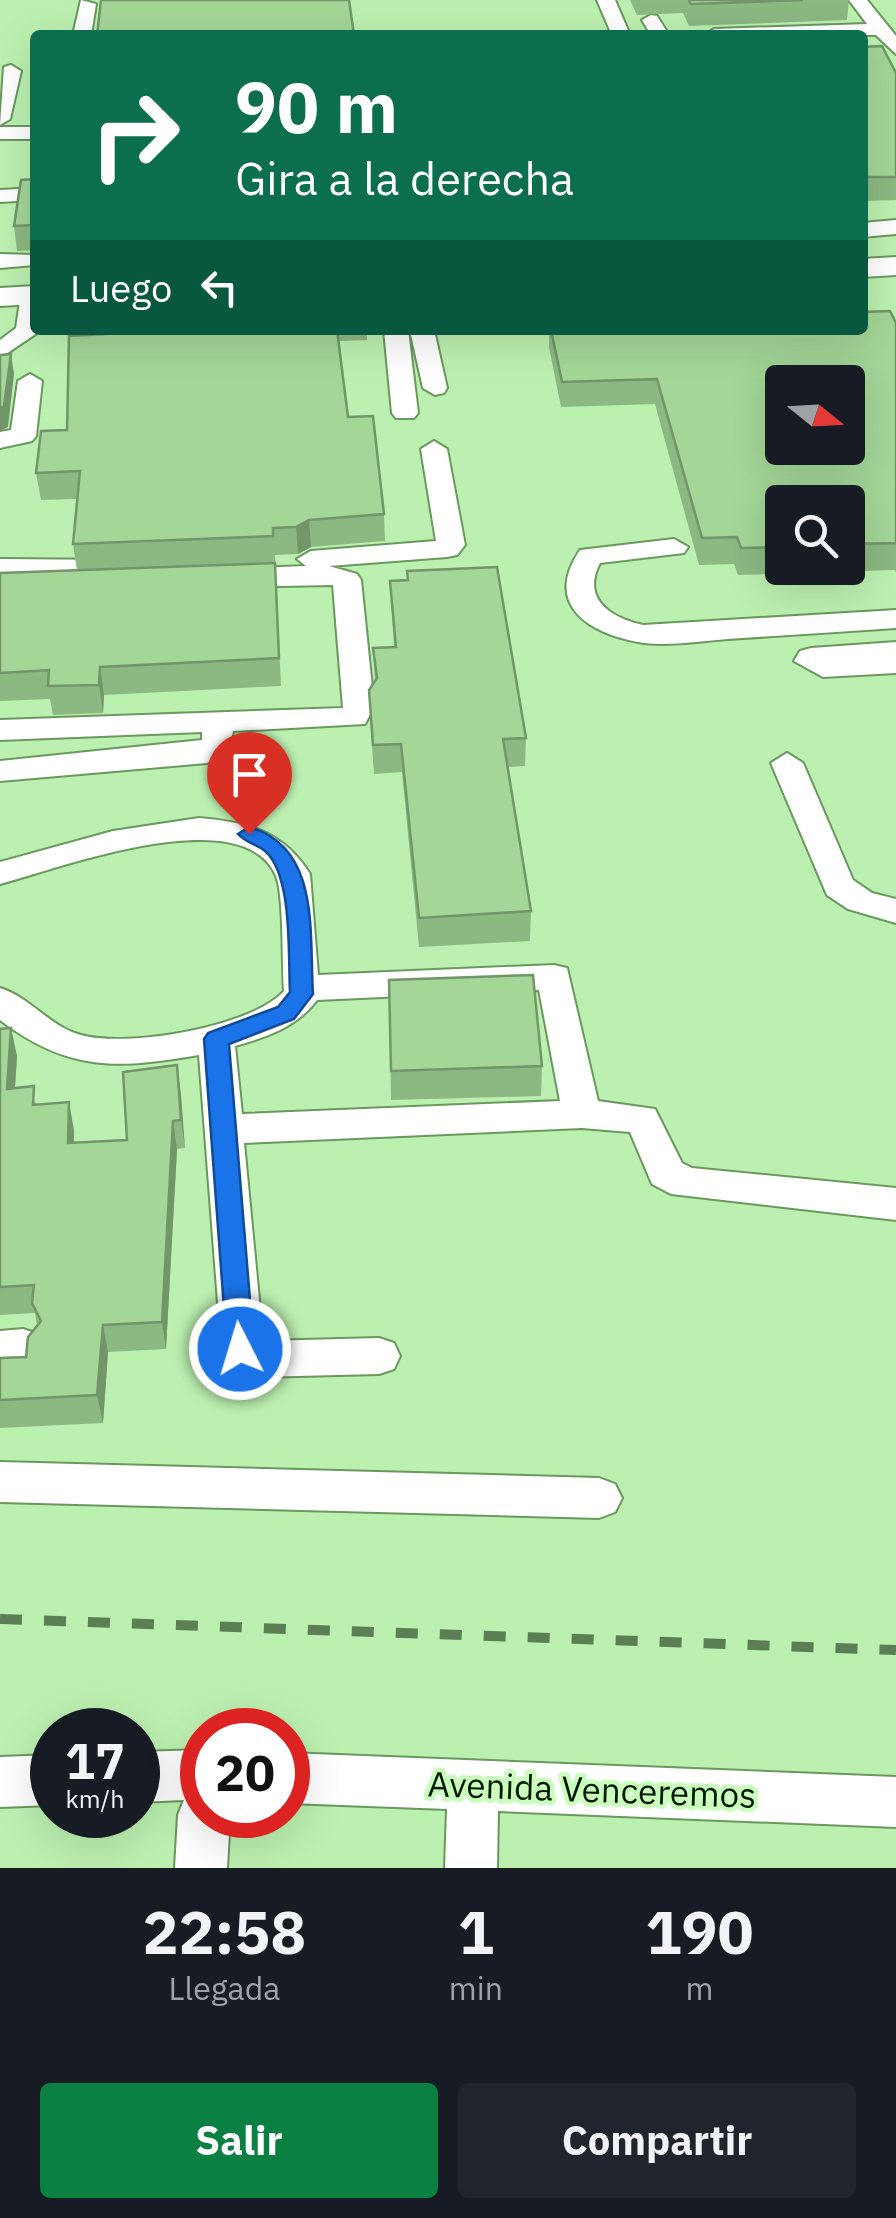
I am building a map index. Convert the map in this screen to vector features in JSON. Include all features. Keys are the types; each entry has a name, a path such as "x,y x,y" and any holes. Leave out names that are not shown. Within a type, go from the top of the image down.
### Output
{"main road":[{"path":"868,250 896,248"},
{"path":"868,268 896,266"},
{"path":"0,278 30,282"},
{"path":"0,296 30,283"}],"street":[{"path":"606,0 619,30"},
{"path":"858,0 885,51"},
{"path":"83,30 87,4"},
{"path":"0,118 10,71"},
{"path":"30,133 1,134 0,145 30,144"},
{"path":"0,196 30,194"},
{"path":"868,210 896,209"},
{"path":"868,229 896,227"},
{"path":"0,261 30,280"},
{"path":"0,351 28,331 30,311"},
{"path":"396,335 405,414"},
{"path":"423,335 435,388"},
{"path":"399,362 428,360"},
{"path":"0,440 22,436 30,381"},
{"path":"0,730 348,718 358,712 347,580 316,574 202,572 448,549 451,544 434,449"},
{"path":"674,546 590,556 582,566 579,584 584,602 601,623 632,634 660,635 896,619"},
{"path":"0,568 145,574 0,587"},
{"path":"896,651 810,657 809,661 823,668 896,664"},
{"path":"0,772 206,753 218,743 217,722"},
{"path":"788,763 839,887 860,900 896,911"},
{"path":"0,873 140,834 227,830 262,839 286,860 293,874 302,988 299,1001 286,1013 216,1039 90,1051 56,1040 0,1002"},
{"path":"302,988 554,977 582,1114"},
{"path":"216,1039 243,1355 257,1359 380,1356"},
{"path":"224,1128 582,1114 641,1119 652,1133 666,1173 685,1183 896,1204"},
{"path":"0,1482 599,1498"},
{"name":"Avenida Venceremos","path":"310,1779 896,1802"},
{"path":"0,1782 30,1781"},
{"path":"470,1868 472,1784"},
{"path":"201,1868 203,1838"}],"building":[{"path":"101,0 349,0 353,30 98,30"},
{"path":"689,0 803,0 691,4"},
{"path":"882,46 896,73 896,177 868,177 868,47"},
{"path":"30,179 30,225 14,226 21,180"},
{"path":"890,311 896,323 896,543 865,544 865,485 765,485 765,547 741,548 737,537 702,538 657,379 562,382 552,335 868,335 868,312"},
{"path":"338,335 348,417 373,416 384,514 309,520 296,527 273,528 273,536 73,544 80,471 36,473 41,431 67,430 69,336"},
{"path":"11,354 4,406 0,409 0,355"},
{"path":"275,563 279,658 100,667 99,685 48,686 49,670 0,673 0,573"},
{"path":"497,567 526,738 503,739 531,911 419,918 401,744 373,745 369,690 377,678 373,648 396,647 390,581 408,580 407,571"},
{"path":"533,975 542,1066 391,1071 389,980"},
{"path":"11,1028 7,1089 34,1086 33,1105 69,1102 68,1143 127,1140 123,1072 177,1065 181,1120 173,1121 162,1322 103,1325 97,1395 0,1400 0,1358 26,1357 28,1337 41,1321 32,1303 34,1285 0,1287 0,1029"}],"railway":[{"path":"0,1619 896,1650"}],"route":[{"path":"240,1349 216,1039 286,1013 302,994 293,874 273,846 249,834"}]}
